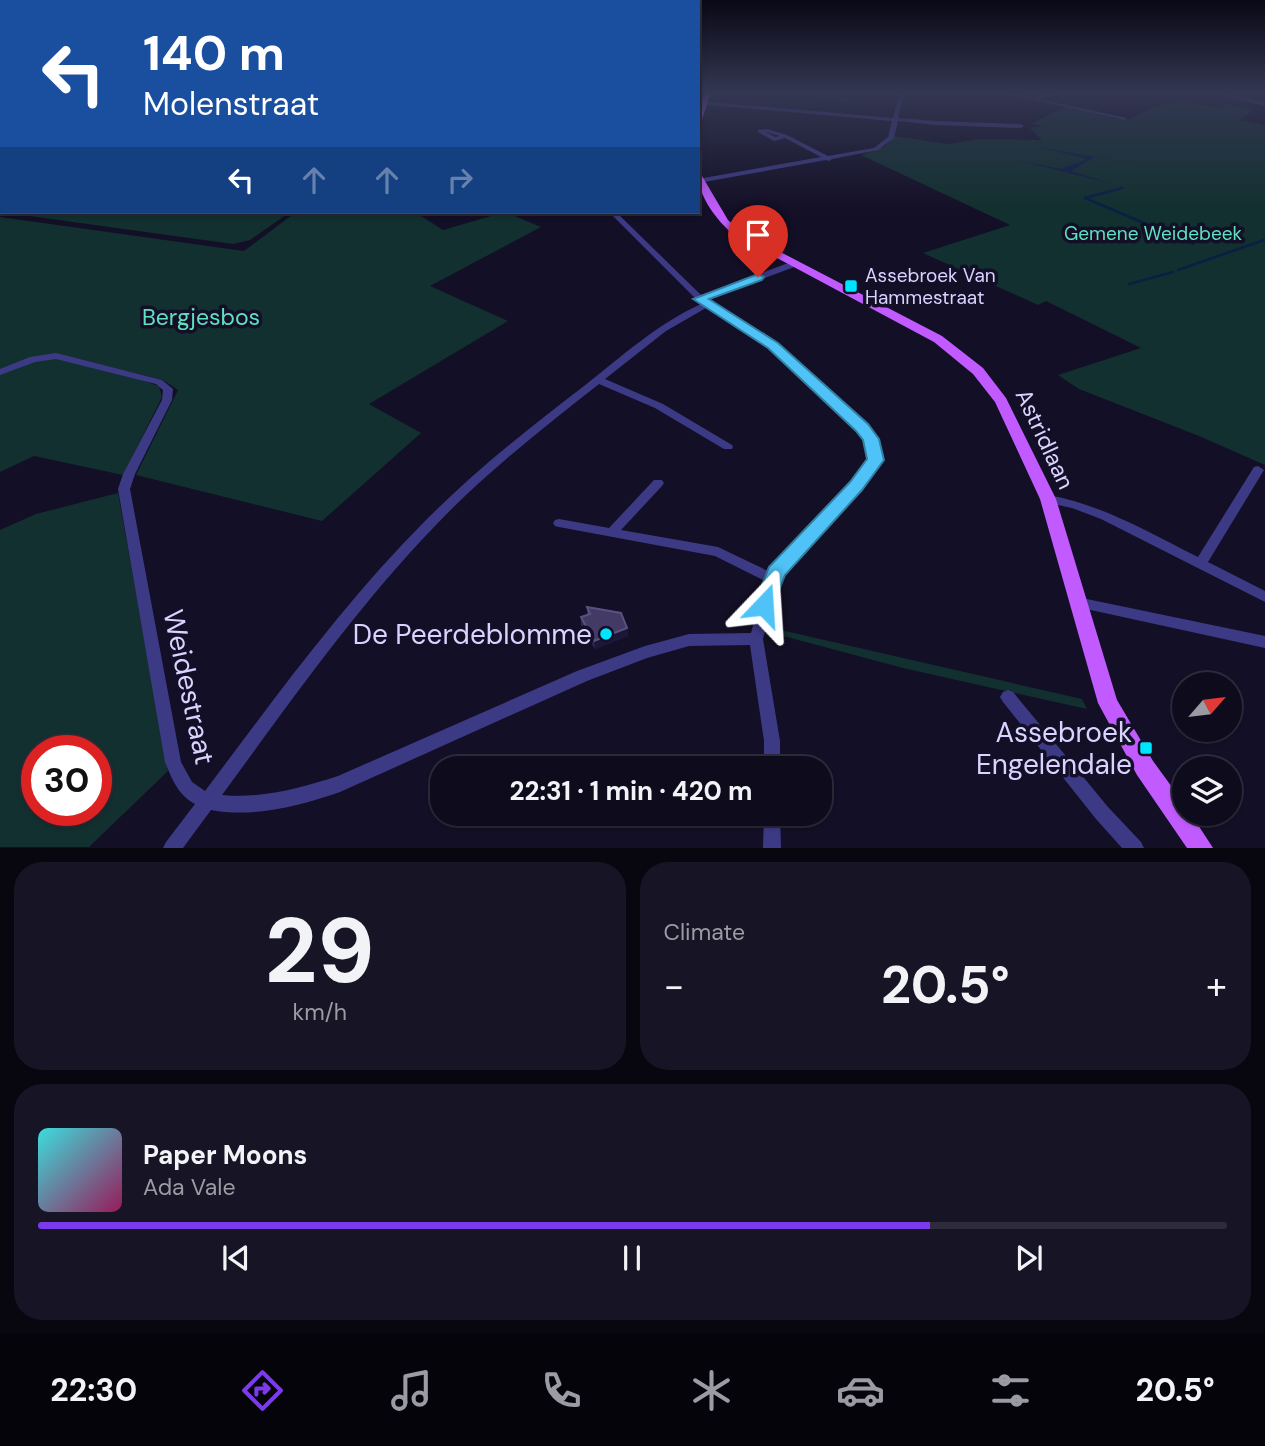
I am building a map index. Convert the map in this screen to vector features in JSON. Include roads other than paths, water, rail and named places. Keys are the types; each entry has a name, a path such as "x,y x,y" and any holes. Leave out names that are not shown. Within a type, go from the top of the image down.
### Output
{"main road":[{"name":"Astridlaan","path":"700,182 730,228 926,332 968,361 986,379 1001,401 1048,499 1099,678 1116,719 1145,768 1201,848"}],"street":[{"path":"700,179 829,159 881,147 891,138 892,132"},
{"path":"784,137 829,159"},
{"path":"614,214 702,302 773,345 862,428 875,450 876,460 864,476 772,579 756,639 772,756"},
{"path":"172,848 354,611 407,548 492,464 676,319 702,302 794,264"},
{"name":"Weidestraat","path":"0,372 33,359 56,356 159,382 168,389 167,400 124,489 173,762 186,787 208,802"},
{"path":"598,380 659,406 728,447"},
{"path":"1200,565 1258,470"},
{"path":"611,533 657,483"},
{"path":"1048,499 1085,507 1265,597"},
{"path":"559,523 718,552 772,579"},
{"path":"1077,602 1265,642"},
{"path":"208,802 253,802 308,795 340,784 582,676 645,652 689,640 756,639"},
{"path":"1008,697 1102,813 1135,848"},
{"path":"772,826 772,848"}],"water":[{"path":"1037,147 1159,168 1095,157 1071,171 1112,184 1013,159 1060,169 1088,159"}],"waterway":[{"path":"1122,188 1085,198 1193,244"},
{"path":"1178,270 1264,240"},
{"path":"1129,284 1173,272"}],"place":[{"name":"Assebroek Van Hammestraat","path":"851,286"},
{"name":"De Peerdeblomme","path":"606,634"},
{"name":"Assebroek Engelendale","path":"1146,748"}],"park label":[{"name":"Gemene Weidebeek","path":"1153,233"},
{"name":"Bergjesbos","path":"201,317"}]}
